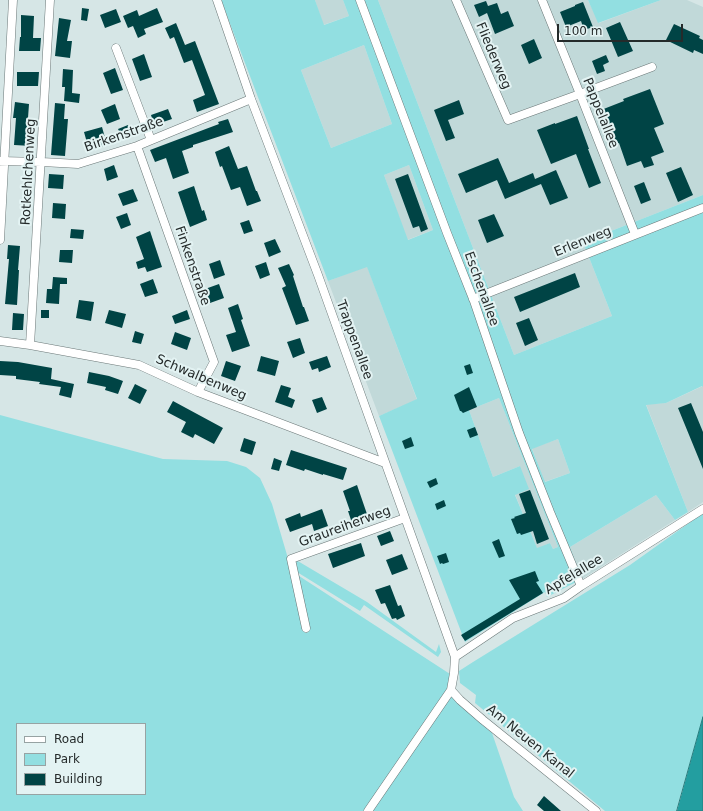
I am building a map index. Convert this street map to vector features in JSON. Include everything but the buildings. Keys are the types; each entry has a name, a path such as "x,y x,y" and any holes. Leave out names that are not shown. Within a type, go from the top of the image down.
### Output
{"street":[{"name":"Rotkehlchenweg","path":"0,240 2,162 13,0"},
{"name":"Rotkehlchenweg","path":"30,345 42,162 50,0"},
{"name":"Trappenallee","path":"217,0 251,99 318,275 455,657 451,690"},
{"name":"Eschenallee","path":"360,0 473,299 519,433 581,586"},
{"name":"Fliederweg","path":"456,0 508,120 580,94"},
{"name":"Pappelallee","path":"542,0 635,234"},
{"path":"116,48 151,140"},
{"path":"580,94 652,67"},
{"name":"Birkenstraße","path":"2,162 78,164 137,146 251,99"},
{"name":"Finkenstraße","path":"137,146 214,362 198,392"},
{"name":"Erlenweg","path":"473,299 703,208"},
{"name":"Schwalbenweg","path":"0,341 139,365 198,392 385,463"},
{"name":"Apfelallee","path":"455,657 513,618 564,598 703,509"},
{"name":"Graureiherweg","path":"306,628 291,559 405,518"},
{"path":"368,811 451,690"},
{"name":"Am Neuen Kanal","path":"451,690 483,720 596,811"}],"shaded area":[{"path":"315,0 343,0 349,16 323,25"},
{"path":"378,0 588,0 599,23 661,0 687,0 703,7 703,195 583,242 612,316 514,355"},
{"path":"364,45 392,124 331,148 301,70"},
{"path":"409,165 433,230 407,240 384,175"},
{"path":"367,266 417,400 379,416 328,281"},
{"path":"703,386 703,502 688,512 646,404 666,403"},
{"path":"499,398 558,547 553,549 550,543 537,549 515,494 520,466 493,477 469,410"},
{"path":"558,439 570,473 544,482 532,448"},
{"path":"656,495 675,520 582,579 570,547"},
{"path":"703,717 703,811 677,811"}],"green space":[{"path":"221,0 315,0 324,25 349,16 343,0 378,0 514,355 612,316 583,242 703,195 703,387 702,386 666,403 646,405 688,512 675,520 656,495 570,547 582,579 547,597 545,592 465,642 379,416 417,399 367,267 328,281","holes":["364,45 392,124 331,148 301,70","409,165 433,230 408,240 384,175","499,398 558,547 553,549 550,543 537,548 515,495 529,489 520,466 493,477 469,410","558,439 570,473 545,482 532,449"]},
{"path":"588,0 661,0 598,23"},
{"path":"0,415 163,459 227,461 246,467 260,478 272,504 292,572 305,633 309,632 296,574 450,674 449,691 452,697 492,733 514,797 523,811 0,811"},
{"path":"703,513 703,717 676,811 605,811 475,703 476,695 460,683 459,671 630,565"},
{"path":"296,560 367,602 436,652 439,644 441,652 438,657 364,605 360,611 297,572"}]}
